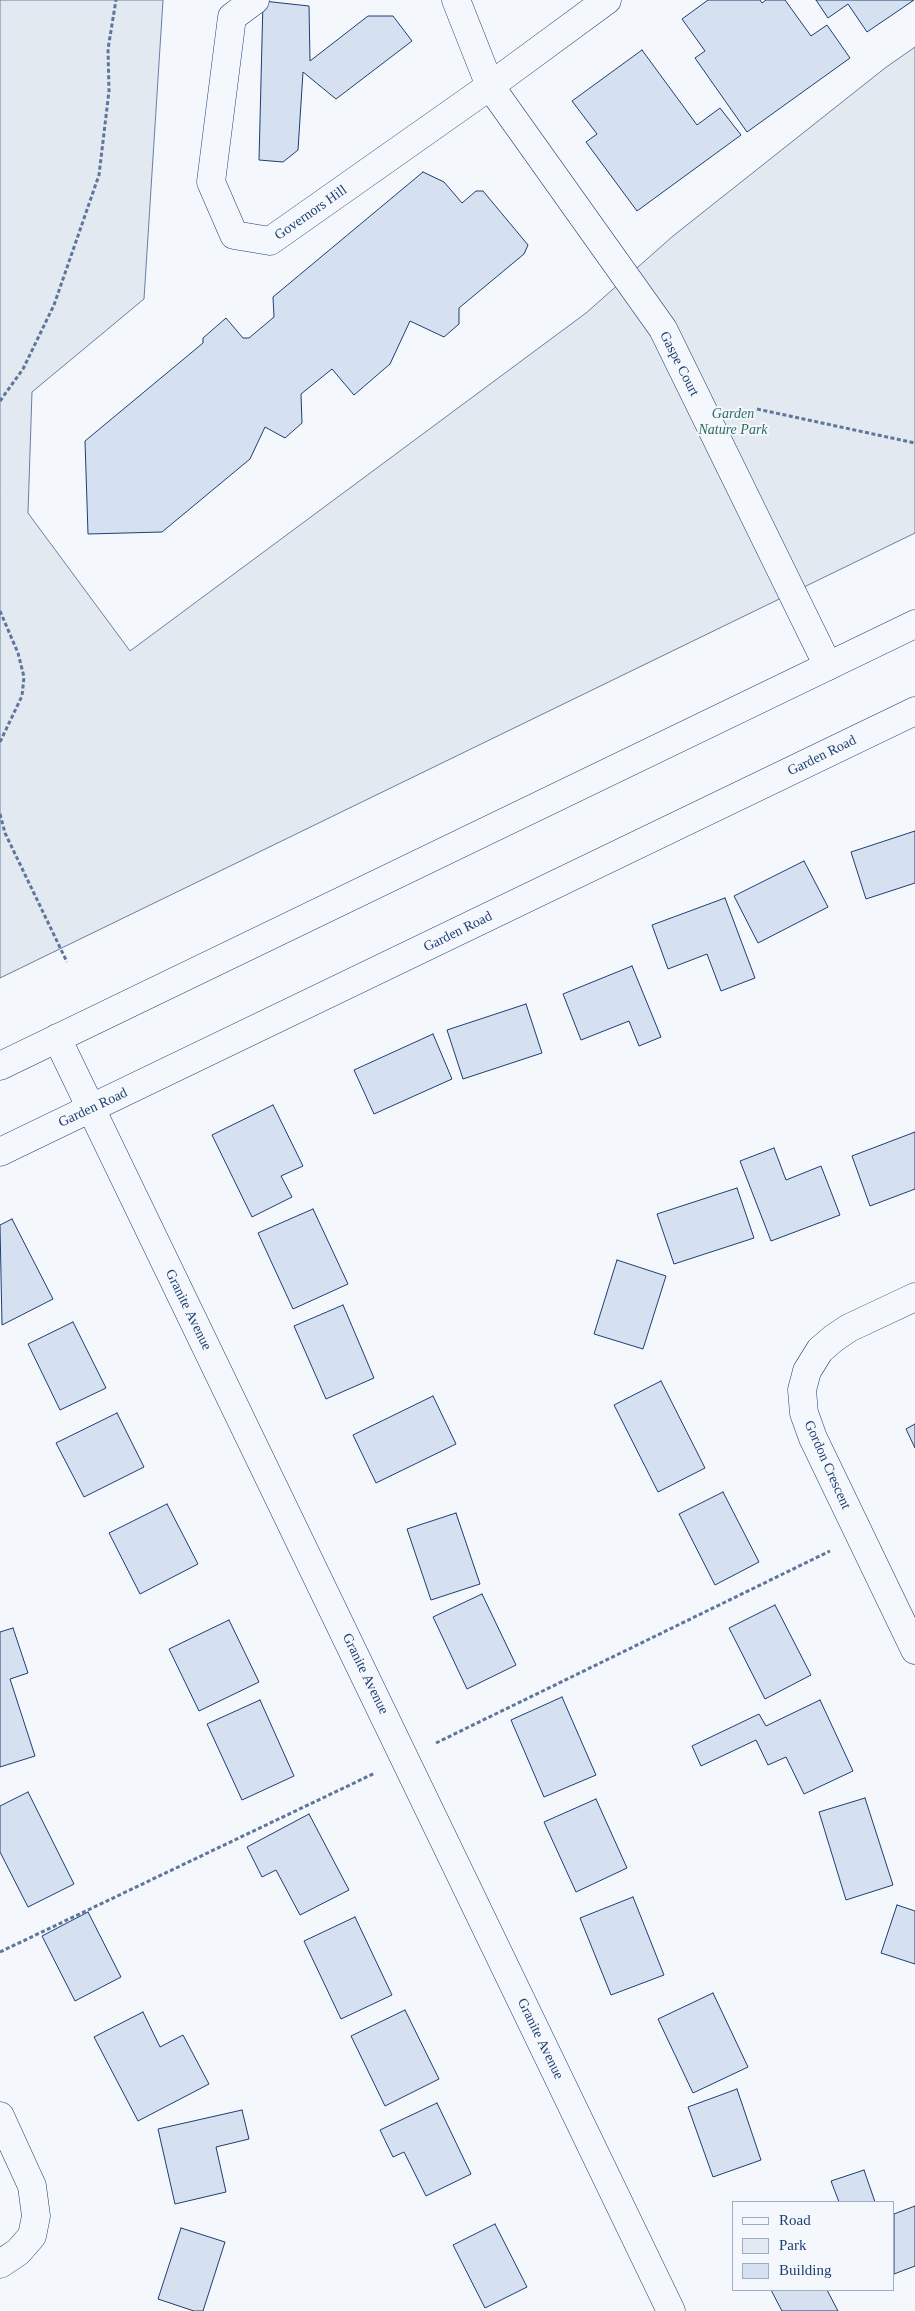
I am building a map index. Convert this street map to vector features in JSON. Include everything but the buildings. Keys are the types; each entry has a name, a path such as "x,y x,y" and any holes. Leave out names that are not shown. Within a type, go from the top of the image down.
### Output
{"street":[{"name":"Governors Hill","path":"255,0 232,17 211,182 234,235 270,241 490,86 607,0"},
{"path":"456,0 490,86"},
{"name":"Gaspe Court","path":"490,86 662,329 828,666"},
{"path":"0,1066 915,624"},
{"name":"Garden Road","path":"0,1152 915,712"},
{"name":"Granite Avenue","path":"57,1038 671,2311"},
{"name":"Gordon Crescent","path":"915,1297 850,1328 834,1338 820,1350 807,1371 802,1390 804,1413 813,1438 915,1650"},
{"path":"0,2116 32,2186 36,2216 32,2236 18,2252 0,2264"}],"path":[{"path":"0,401 23,369 54,305 99,175 109,91 108,49 116,0"},
{"path":"756,408 915,443"},
{"path":"0,611 18,653 24,677 22,696 0,742"},
{"path":"0,814 5,833 68,962"},
{"path":"431,1745 820,1555 861,1538"},
{"path":"0,1952 375,1772"}],"green space":[{"name":"Garden Nature Park","path":"0,0 163,0 144,299 32,392 28,513 130,651 586,313 673,236 885,68 915,47 915,533 0,978"}]}
